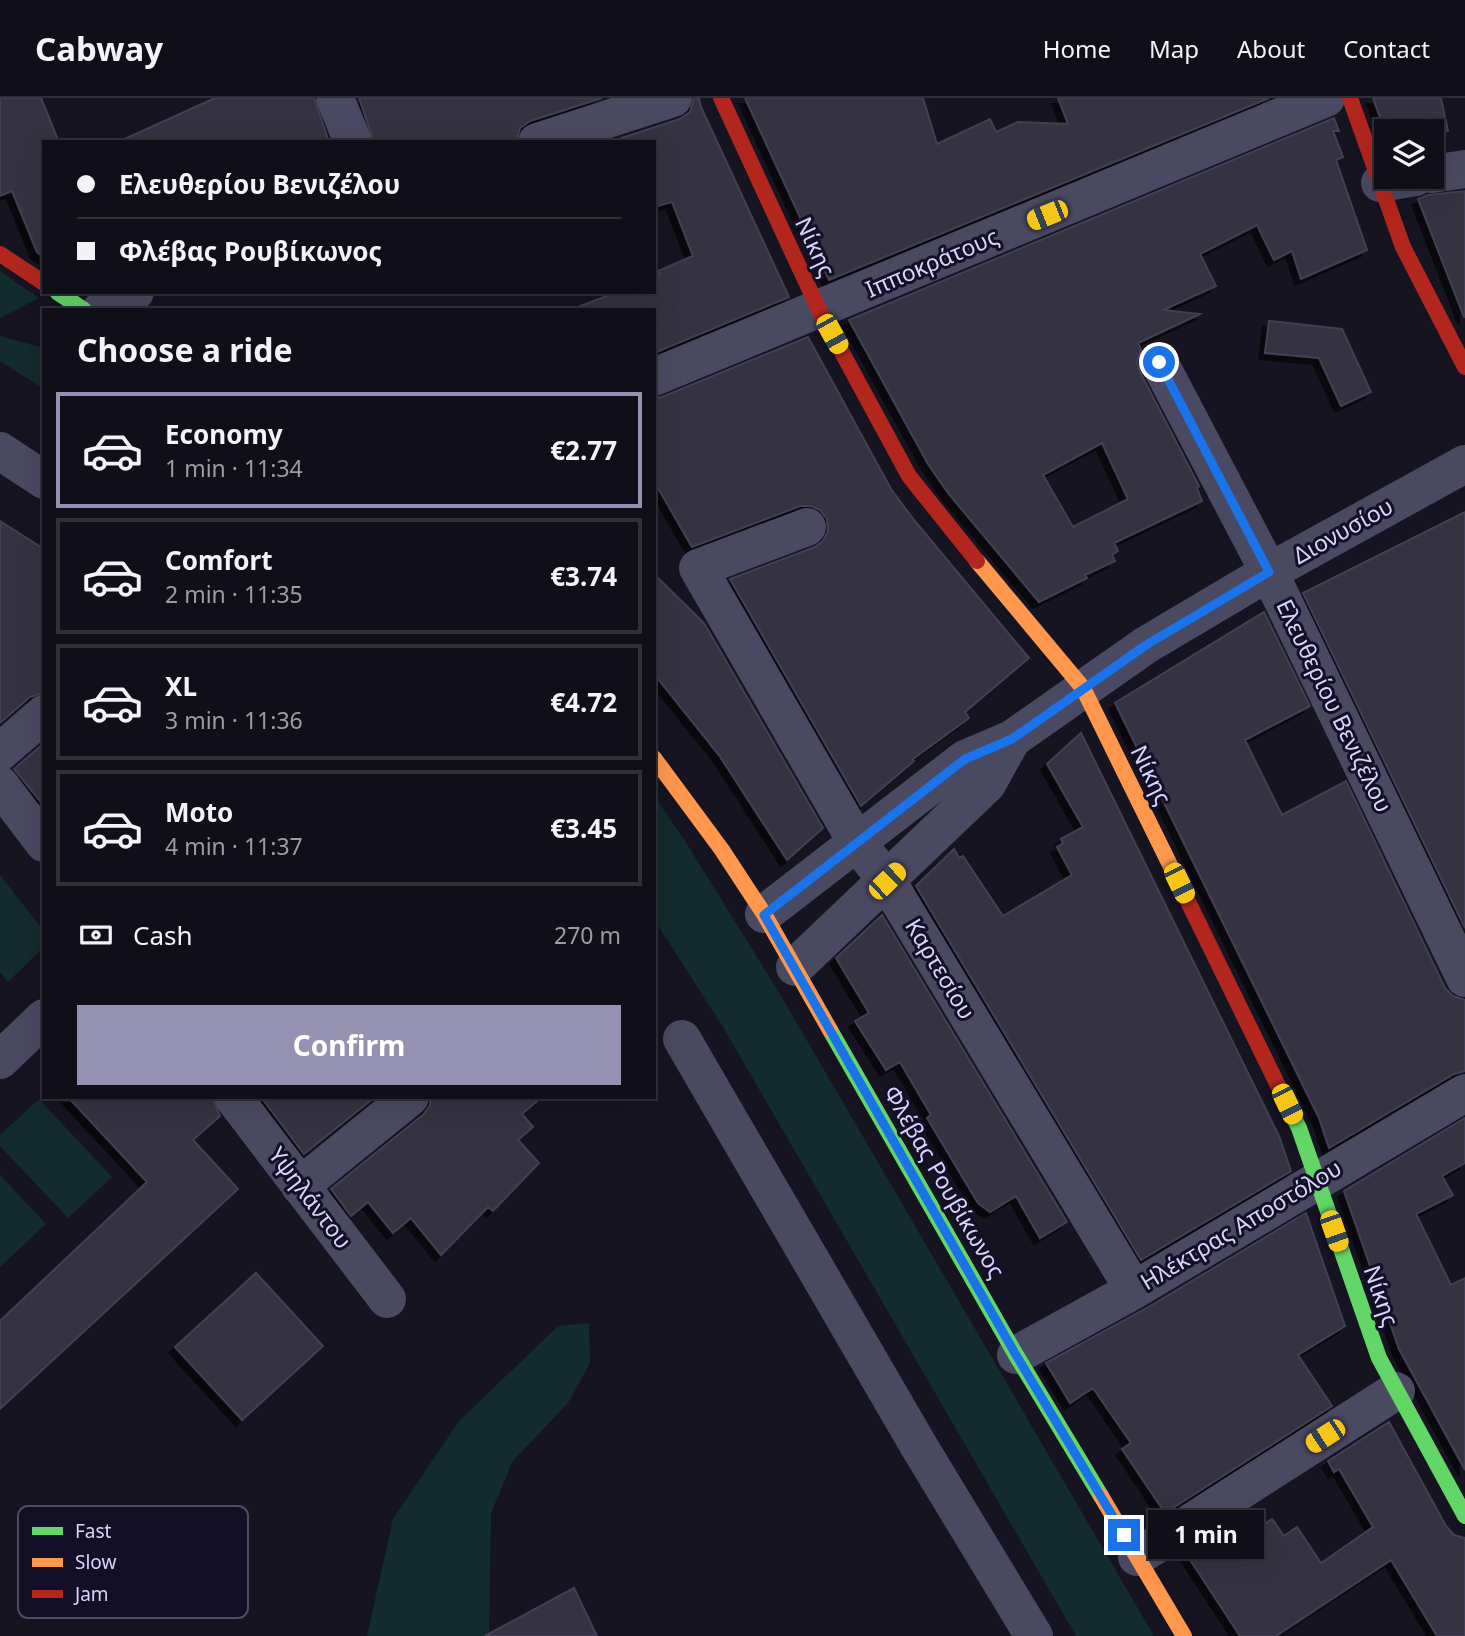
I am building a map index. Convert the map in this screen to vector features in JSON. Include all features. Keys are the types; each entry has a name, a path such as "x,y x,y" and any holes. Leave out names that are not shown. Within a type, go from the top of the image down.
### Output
{"street":[{"path":"335,98 352,140"},
{"path":"543,140 673,98"},
{"name":"Νίκης","path":"721,98 819,310 909,476 1083,688 1299,1128 1379,1359 1465,1516"},
{"name":"Ιπποκράτους","path":"656,376 1326,98"},
{"path":"1350,98 1374,139"},
{"path":"1444,172 1465,169"},
{"path":"1399,189 1403,247 1465,368"},
{"path":"0,254 42,282"},
{"path":"60,294 81,308"},
{"path":"105,308 131,294"},
{"name":"Ελευθερίου Βενιζέλου","path":"1159,362 1269,572 1465,978"},
{"path":"0,451 42,480"},
{"name":"Διονυσίου","path":"764,915 965,759 1012,739 1146,645 1269,572 1465,464"},
{"name":"Καρτεσίου","path":"807,527 698,568 856,841 887,881 1134,1290"},
{"path":"0,752 42,715"},
{"name":"Διονυσίου","path":"795,967 987,784 1012,739"},
{"name":"Φλέβας Ρουβίκωνος","path":"656,761 722,850 764,915 1016,1355 1184,1636"},
{"path":"0,786 42,840"},
{"path":"0,1060 42,1020"},
{"path":"682,1040 920,1448 1034,1636"},
{"name":"Ηλέκτρας Αποστόλου","path":"1016,1355 1134,1290 1465,1093"},
{"name":"Υψηλάντου","path":"235,1099 387,1299"},
{"path":"300,1186 408,1099"},
{"path":"1137,1557 1396,1391"}],"green space":[{"path":"0,271 39,298 0,318"},
{"path":"0,336 42,347 42,388 0,361"},
{"path":"656,798 777,989 1154,1636 1076,1636 723,1027 656,923"},
{"path":"0,875 42,928 42,949 8,982 0,972"},
{"path":"39,1099 112,1177 68,1218 0,1146 0,1135"},
{"path":"0,1175 46,1224 0,1267"},
{"path":"589,1323 590,1363 568,1403 513,1461 491,1513 489,1636 367,1636 393,1519 459,1421 558,1326"}],"building":[{"path":"0,98 41,98 58,140 42,140 42,256 37,252 12,191 0,196"},
{"path":"215,98 314,98 328,140 122,140"},
{"path":"359,98 602,98 530,121 520,128 517,140 373,140"},
{"path":"694,98 699,98 789,297 656,352 656,308 578,307 612,294 656,294 656,277 660,275 658,271 693,256 672,202 656,206 656,140 615,140 680,119 690,112"},
{"path":"745,98 923,98 937,144 990,119 996,132 1018,122 1068,124 1058,98 1269,98 829,280"},
{"path":"1373,98 1441,98 1448,131 1444,131 1444,119 1381,119"},
{"path":"1334,118 1339,131 1333,131 1343,157 1336,160 1367,250 1301,279 1292,251 1274,260 1257,225 1200,254 1216,286 1163,310 1200,314 1138,343 1141,350 1137,362 1199,486 1197,488 1202,501 1114,543 1118,551 1112,555 1115,561 1039,602 948,493 928,464 849,320","holes":["1102,443 1128,499 1073,527 1043,475"]},
{"path":"1465,191 1464,317 1418,199 1428,195"},
{"path":"1269,321 1342,329 1371,392 1341,406 1319,358 1265,353"},
{"path":"808,337 891,489 1029,658 965,712 969,718 913,759 914,761 861,806 730,579 815,547 823,541 828,531 827,519 820,510 811,506 800,506 692,547 656,484 656,398"},
{"path":"1465,512 1465,928 1303,593"},
{"path":"0,521 42,548 42,694 30,697 0,723"},
{"path":"656,576 704,623 823,828 787,860 719,755 656,676"},
{"path":"1264,612 1310,706 1245,740 1282,815 1346,781 1445,988 1453,996 1465,1000 1465,1071 1454,1074 1329,1148 1319,1118 1115,703"},
{"path":"1081,733 1279,1136 1291,1171 1141,1260 916,886 954,849 959,858 963,856 1003,916 1072,875 1057,847 1063,843 1061,839 1083,827 1047,764"},
{"path":"42,745 42,804 14,769"},
{"path":"882,915 1067,1222 1040,1238 1016,1196 990,1212 978,1203 927,1118 931,1115 900,1062 886,1070 855,1021 869,1013 836,958"},
{"path":"70,1099 213,1099 220,1116 193,1140 238,1189 0,1409 0,1321 147,1182"},
{"path":"263,1099 373,1099 304,1154"},
{"path":"431,1099 540,1099 522,1114 533,1127 518,1140 539,1163 493,1211 488,1207 441,1255 411,1218 393,1233 368,1202 351,1216 331,1189 424,1114"},
{"path":"1465,1118 1465,1163 1442,1176 1453,1195 1416,1214 1451,1285 1465,1278 1465,1470 1399,1349 1344,1191"},
{"path":"1306,1213 1345,1326 1298,1355 1332,1406 1165,1513 1122,1449 1131,1443 1093,1388 1070,1403 1046,1363 1145,1309"},
{"path":"256,1273 323,1346 242,1420 175,1347"},
{"path":"1389,1422 1446,1526 1454,1535 1465,1538 1465,1636 1437,1636 1391,1560 1276,1636 1240,1636 1185,1552 1251,1510 1261,1526 1272,1519 1284,1536 1297,1527 1321,1563 1373,1527 1339,1469 1334,1472 1328,1461"},
{"path":"574,1588 597,1636 485,1636"}],"traffic: fast":[{"path":"60,294 81,308"},
{"path":"830,1030 1016,1355 1101,1496"},
{"path":"1290,1110 1299,1128 1379,1358 1465,1516"}],"traffic: slow":[{"path":"977,561 1083,688 1174,873"},
{"path":"656,761 722,850 764,914 830,1030"},
{"path":"1101,1496 1184,1636"}],"traffic: jam":[{"path":"721,98 819,310 909,476 977,561"},
{"path":"1350,98 1403,247 1465,367"},
{"path":"0,254 42,282"},
{"path":"1174,873 1290,1110"}],"route":[{"path":"1124,1535 1016,1355 764,915 965,759 1012,739 1146,645 1269,572 1159,362"}]}
